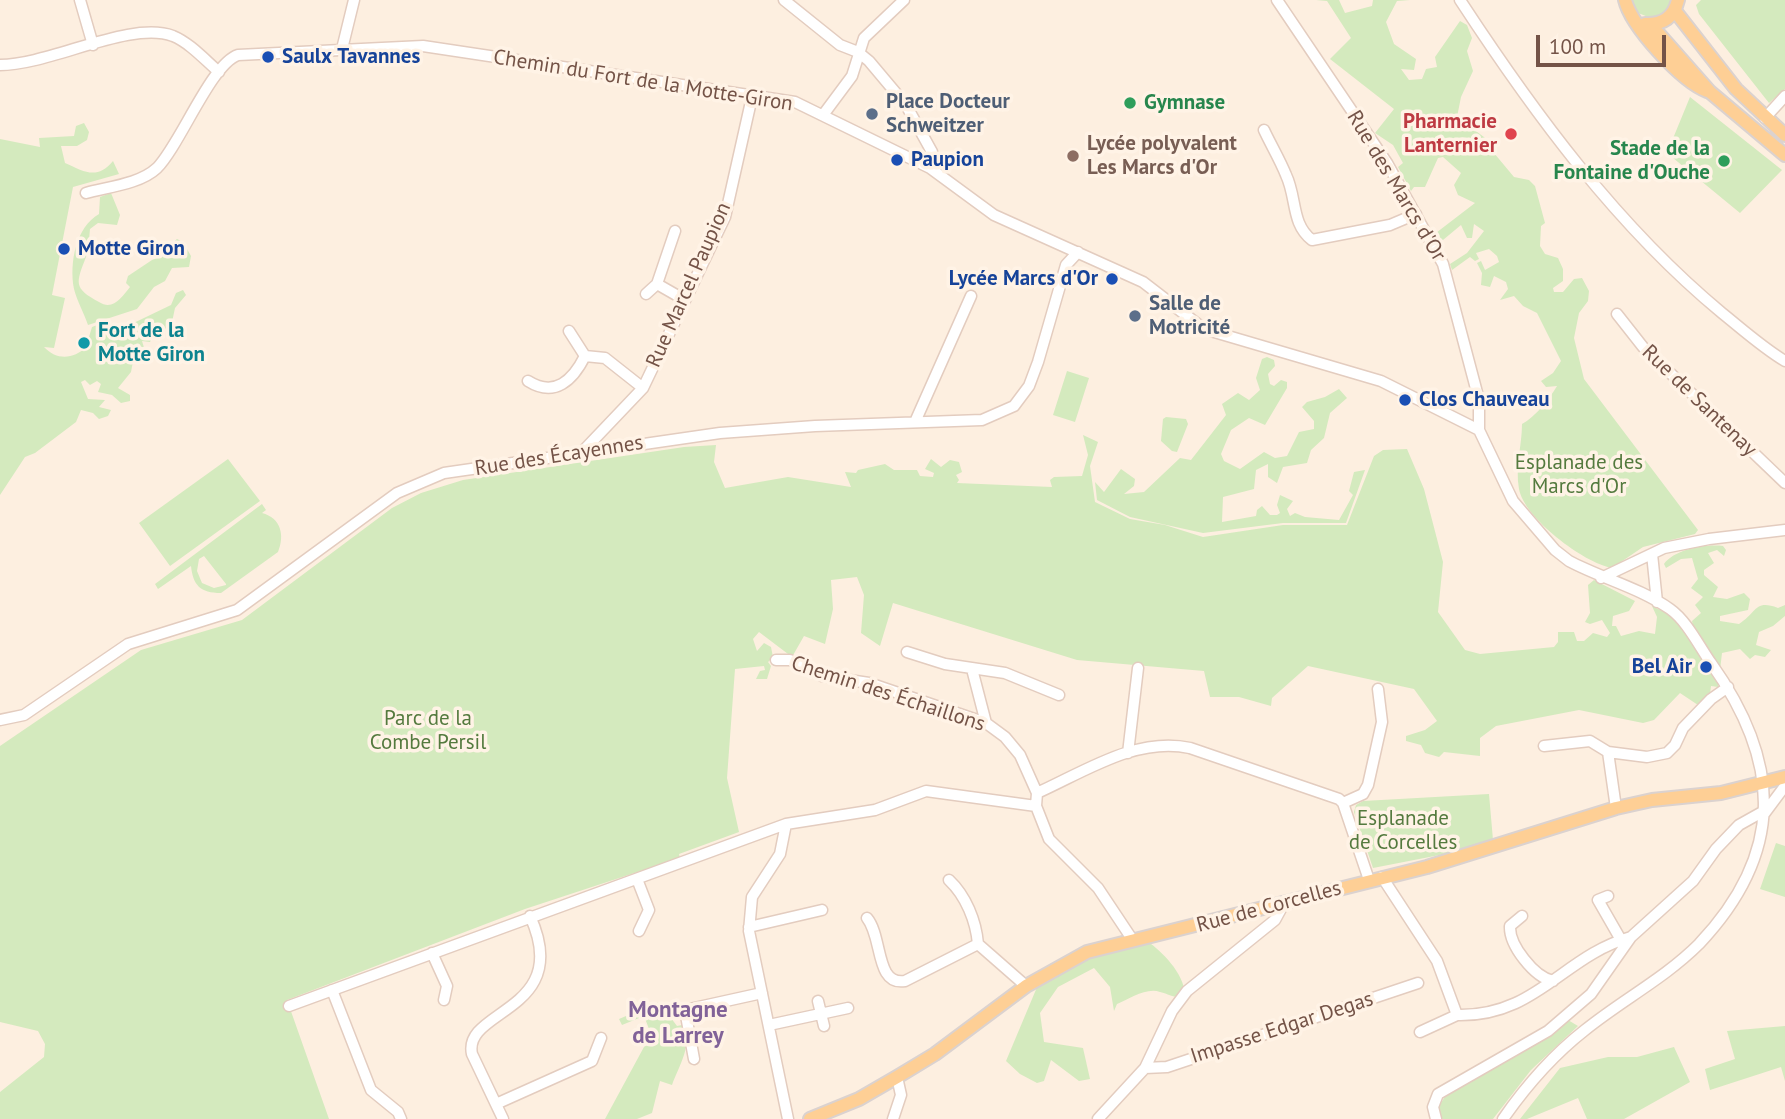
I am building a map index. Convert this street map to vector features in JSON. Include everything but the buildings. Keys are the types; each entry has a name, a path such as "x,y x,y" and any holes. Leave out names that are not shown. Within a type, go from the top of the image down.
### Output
{"main road":[{"path":"1626,4 1642,23 1658,33 1710,92 1785,155"},
{"path":"1642,23 1663,22 1676,6 1736,89 1785,135"},
{"name":"Rue de Corcelles","path":"810,1119 859,1099 935,1054 1026,986 1075,957 1132,939 1206,925 1486,850 1616,808 1653,800 1721,793 1775,779"}],"street":[{"path":"80,0 93,45"},
{"path":"342,49 354,0"},
{"path":"784,0 840,45 858,52 906,106 932,152 930,168"},
{"path":"823,115 852,76 864,38 904,0"},
{"name":"Rue des Marcs d'Or","path":"1278,0 1387,163 1443,264 1461,321 1479,400 1479,430 1513,501 1555,550 1569,561 1672,610 1728,687 1775,779 1764,812 1757,856 1747,880 1708,934 1662,976 1571,1041 1532,1081 1503,1119"},
{"path":"1460,0 1523,93 1635,230 1694,290 1785,361"},
{"path":"1615,0 1626,4"},
{"path":"0,65 31,64 138,33 159,33 184,42 219,72"},
{"name":"Chemin du Fort de la Motte-Giron","path":"86,193 136,179 157,167 219,72 238,55 423,47 794,102 930,168 986,211 1153,288 1204,329 1381,381 1479,430"},
{"path":"1765,118 1785,96"},
{"name":"Rue Marcel Paupion","path":"583,451 642,388 725,217 752,97"},
{"path":"1264,130 1288,177 1297,221 1302,232 1312,240 1390,225 1416,214"},
{"path":"646,294 657,284 675,231"},
{"name":"Rue des Écayennes","path":"1,720 24,715 128,644 237,610 397,493 444,473 583,451 733,432 982,420 1014,406 1029,386 1066,265 1078,252"},
{"path":"657,284 685,300"},
{"path":"915,422 971,296"},
{"name":"Rue de Santenay","path":"1617,314 1643,347 1785,484"},
{"path":"569,331 585,356"},
{"path":"585,356 605,358 642,388"},
{"path":"528,381 547,389 558,386 576,373 585,356"},
{"path":"1601,578 1652,554 1709,539 1785,530"},
{"path":"1652,554 1657,602"},
{"path":"907,652 972,669 1005,673 1059,695"},
{"name":"Chemin des Échaillons","path":"776,660 790,660 822,676 869,683 986,723 1004,737 1020,755 1037,793 1036,806 1049,839 1095,883 1132,939"},
{"path":"1128,753 1138,668"},
{"path":"972,669 986,723"},
{"path":"1544,746 1590,741 1608,752 1647,757 1667,754 1683,728 1711,699 1728,687"},
{"path":"1343,803 1363,794 1368,785 1382,722 1378,689"},
{"path":"1037,793 1128,753 1160,745 1190,748 1333,797 1343,803 1375,878 1437,961 1457,1015"},
{"path":"1608,752 1616,808"},
{"path":"1420,1032 1457,1015 1505,1010 1626,938 1693,881 1716,849 1739,825 1764,812 1775,779"},
{"path":"289,1006 786,824 874,810 926,792 1036,806"},
{"path":"786,824 785,838 778,859 752,897 749,927 788,1119"},
{"path":"637,879 649,910 639,931"},
{"path":"949,880 960,890 976,929 978,944 1026,986"},
{"path":"1598,900 1626,938"},
{"path":"1098,1119 1145,1068 1179,1001 1196,983 1275,920 1281,903"},
{"path":"749,927 822,909"},
{"path":"503,1119 472,1054 471,1045 477,1033 522,998 536,980 541,945 530,916"},
{"path":"1522,916 1510,926 1512,939 1536,972 1553,981"},
{"path":"867,918 875,928 886,975 893,981 905,981 978,944"},
{"path":"1436,1119 1434,1102 1438,1094 1548,1031 1591,994 1626,938"},
{"path":"432,953 447,986 444,1000"},
{"name":"Impasse Edgar Degas","path":"1145,1068 1167,1067 1418,983"},
{"path":"332,990 371,1090 398,1112 401,1119"},
{"path":"694,1059 685,1010 762,993"},
{"path":"818,1001 824,1026"},
{"path":"769,1025 848,1008"},
{"path":"496,1104 592,1061 601,1038"},
{"path":"893,1119 901,1095 897,1077"}],"green space":[{"name":"Esplanade des Marcs d'Or","path":"1316,0 1339,0 1345,13 1372,6 1373,0 1410,0 1397,1 1386,22 1394,44 1416,59 1414,70 1401,69 1409,80 1422,79 1426,69 1437,67 1435,57 1460,21 1467,25 1472,38 1467,51 1473,71 1461,97 1457,117 1492,143 1494,153 1514,177 1529,180 1535,186 1545,223 1541,226 1540,246 1545,254 1558,258 1563,269 1563,281 1553,288 1554,292 1563,292 1574,279 1582,278 1589,291 1588,301 1579,313 1574,338 1584,379 1698,530 1695,534 1643,547 1612,568 1586,558 1557,538 1523,501 1518,481 1522,424 1537,413 1554,391 1557,386 1546,387 1541,381 1553,373 1561,361 1537,313 1523,306 1514,296 1500,300 1508,289 1506,282 1494,276 1490,287 1481,285 1482,273 1477,263 1481,261 1485,270 1499,262 1489,249 1476,253 1479,259 1475,261 1470,257 1452,270 1450,264 1467,253 1484,231 1474,224 1472,238 1467,238 1461,225 1437,245 1432,236 1475,203 1458,195 1454,185 1461,173 1443,157 1438,158 1425,187 1414,187 1411,191 1398,167 1403,163 1393,145 1375,133 1394,109 1330,59 1351,38 1327,1"},
{"path":"1632,0 1673,0 1664,15 1651,18 1638,13"},
{"path":"1701,0 1785,0 1785,89 1769,103 1699,14 1696,5"},
{"name":"Stade de la Fontaine d'Ouche","path":"1690,97 1782,170 1740,213 1667,153"},
{"path":"84,123 89,132 87,140 77,146 61,146 65,163 85,171 96,172 102,171 113,161 119,174 73,187 52,295 65,298 54,348 44,347 54,355 71,356 86,347 92,327 110,320 109,327 119,330 171,305 176,293 183,290 186,295 175,308 171,327 154,334 150,342 142,341 146,354 135,351 131,372 118,388 130,395 130,401 121,403 112,395 98,392 101,384 97,381 90,385 85,380 81,382 88,399 105,400 99,407 111,410 108,416 99,419 93,413 81,410 76,422 35,453 25,457 0,495 0,139 40,147 39,138 74,136 76,126"},
{"path":"111,193 120,215 117,225 98,223 90,229 88,251 79,279 85,293 104,304 117,302 130,287 126,283 128,276 152,260 172,252 170,245 177,239 183,242 191,256 189,267 172,268 165,281 154,287 137,309 88,325 74,289 74,257 85,228 99,214 100,197"},
{"path":"1267,357 1274,360 1275,366 1268,374 1270,384 1274,386 1281,380 1287,382 1287,388 1265,425 1249,418 1231,430 1221,454 1224,461 1240,469 1264,452 1275,458 1287,456 1299,432 1314,429 1314,421 1302,407 1307,402 1325,397 1339,389 1347,398 1330,413 1324,438 1311,450 1307,463 1283,467 1277,483 1268,477 1268,464 1256,470 1254,489 1223,497 1222,522 1256,516 1257,510 1262,506 1270,515 1277,515 1280,513 1277,505 1280,495 1293,501 1287,509 1290,516 1295,513 1305,517 1339,520 1353,495 1349,491 1354,472 1365,470 1346,523 1283,523 1203,533 1130,517 1097,500 1095,482 1104,492 1121,469 1135,479 1134,486 1124,494 1144,492 1180,458 1191,460 1226,415 1222,404 1238,393 1249,400 1260,390 1256,378 1262,359"},
{"path":"1067,371 1089,378 1075,422 1053,415"},
{"path":"1163,419 1186,419 1188,424 1177,452 1161,441"},
{"name":"Parc de la Combe Persil","path":"1083,435 1098,442 1090,466 1095,502 1130,519 1165,525 1203,537 1283,525 1347,525 1374,456 1383,450 1407,449 1424,489 1443,562 1438,612 1465,650 1480,654 1554,647 1558,642 1558,632 1574,632 1577,641 1584,641 1593,633 1607,637 1610,633 1602,620 1590,624 1585,622 1590,613 1588,585 1594,580 1635,601 1629,611 1613,616 1612,626 1616,626 1621,636 1639,631 1655,634 1657,617 1652,606 1671,615 1682,629 1693,626 1692,621 1701,613 1695,605 1703,597 1691,588 1698,579 1692,558 1681,559 1666,568 1664,564 1683,551 1708,546 1723,546 1726,550 1724,556 1717,550 1708,553 1714,563 1704,570 1704,575 1718,587 1713,597 1727,599 1744,593 1750,599 1748,610 1720,616 1720,621 1739,624 1764,605 1778,608 1785,605 1785,616 1773,626 1759,632 1756,645 1771,650 1765,657 1755,655 1750,659 1740,649 1722,653 1718,687 1711,686 1710,694 1698,705 1680,693 1654,720 1643,723 1579,710 1496,726 1480,738 1480,756 1444,752 1439,757 1425,753 1421,745 1406,741 1406,736 1425,730 1437,721 1414,689 1308,666 1272,698 1271,706 1239,697 1210,697 1204,671 1077,660 893,603 880,646 861,633 864,595 857,577 831,580 833,609 825,644 804,636 792,657 759,632 753,639 757,651 764,643 771,647 773,657 768,662 771,666 767,679 756,679 760,671 765,670 764,666 735,669 727,778 739,832 679,854 680,858 525,909 287,1000 329,1119 0,1119 0,1092 44,1057 45,1044 38,1031 0,1022 0,746 141,650 242,620 392,508 421,493 463,480 684,447 716,445 714,462 725,488 788,477 851,487 845,472 856,473 858,470 885,464 894,470 917,470 920,476 933,477 934,473 925,469 931,459 941,467 950,460 959,462 962,472 956,475 959,480 957,483 1052,487 1050,480 1054,477 1082,476 1088,455"},
{"path":"228,459 260,501 170,566 139,523"},
{"path":"262,504 266,510 262,513 274,519 280,528 278,552 221,593 199,587 191,566 158,589 155,584","holes":["204,556 226,584 214,588 202,583 197,571 199,559"]},
{"name":"Esplanade de Corcelles","path":"1489,794 1493,840 1450,853 1373,868 1354,812 1356,805 1363,801"},
{"path":"1776,843 1785,846 1785,897 1760,889"},
{"path":"1147,941 1166,957 1176,971 1185,993 1182,997 1149,991 1117,1004 1114,1011 1110,987 1094,968 1058,987 1040,1013 1044,1042 1083,1048 1090,1079 1079,1081 1051,1060 1044,1081 1037,1083 1020,1074 1006,1061 1040,980 1105,952"},
{"path":"659,1002 677,1026 682,1025 686,1031 684,1055 672,1085 660,1081 652,1113 637,1119 605,1119 651,1034 644,1016 622,1025 619,1019"},
{"path":"1568,1020 1578,1026 1531,1070 1493,1119 1441,1119 1439,1106 1446,1095 1489,1068 1533,1046"},
{"path":"1785,1026 1785,1081 1781,1067 1710,1090 1705,1069 1735,1059 1727,1031"},
{"path":"1674,1047 1690,1082 1624,1119 1587,1119 1578,1098 1527,1119 1520,1119 1560,1068 1608,1057 1637,1057"}],"place":[{"name":"Saulx Tavannes","path":"268,57"},
{"name":"Gymnase","path":"1130,103"},
{"name":"Place Docteur Schweitzer","path":"872,114"},
{"name":"Pharmacie Lanternier","path":"1511,134"},
{"name":"Lycée polyvalent Les Marcs d'Or","path":"1073,156"},
{"name":"Paupion","path":"897,160"},
{"name":"Stade de la Fontaine d'Ouche","path":"1724,161"},
{"name":"Motte Giron","path":"64,249"},
{"name":"Lycée Marcs d'Or","path":"1112,279"},
{"name":"Salle de Motricité","path":"1135,316"},
{"name":"Fort de la Motte Giron","path":"84,343"},
{"name":"Clos Chauveau","path":"1405,400"},
{"name":"Bel Air","path":"1706,667"}],"district":[{"name":"Montagne de Larrey","path":"678,1023"}]}
